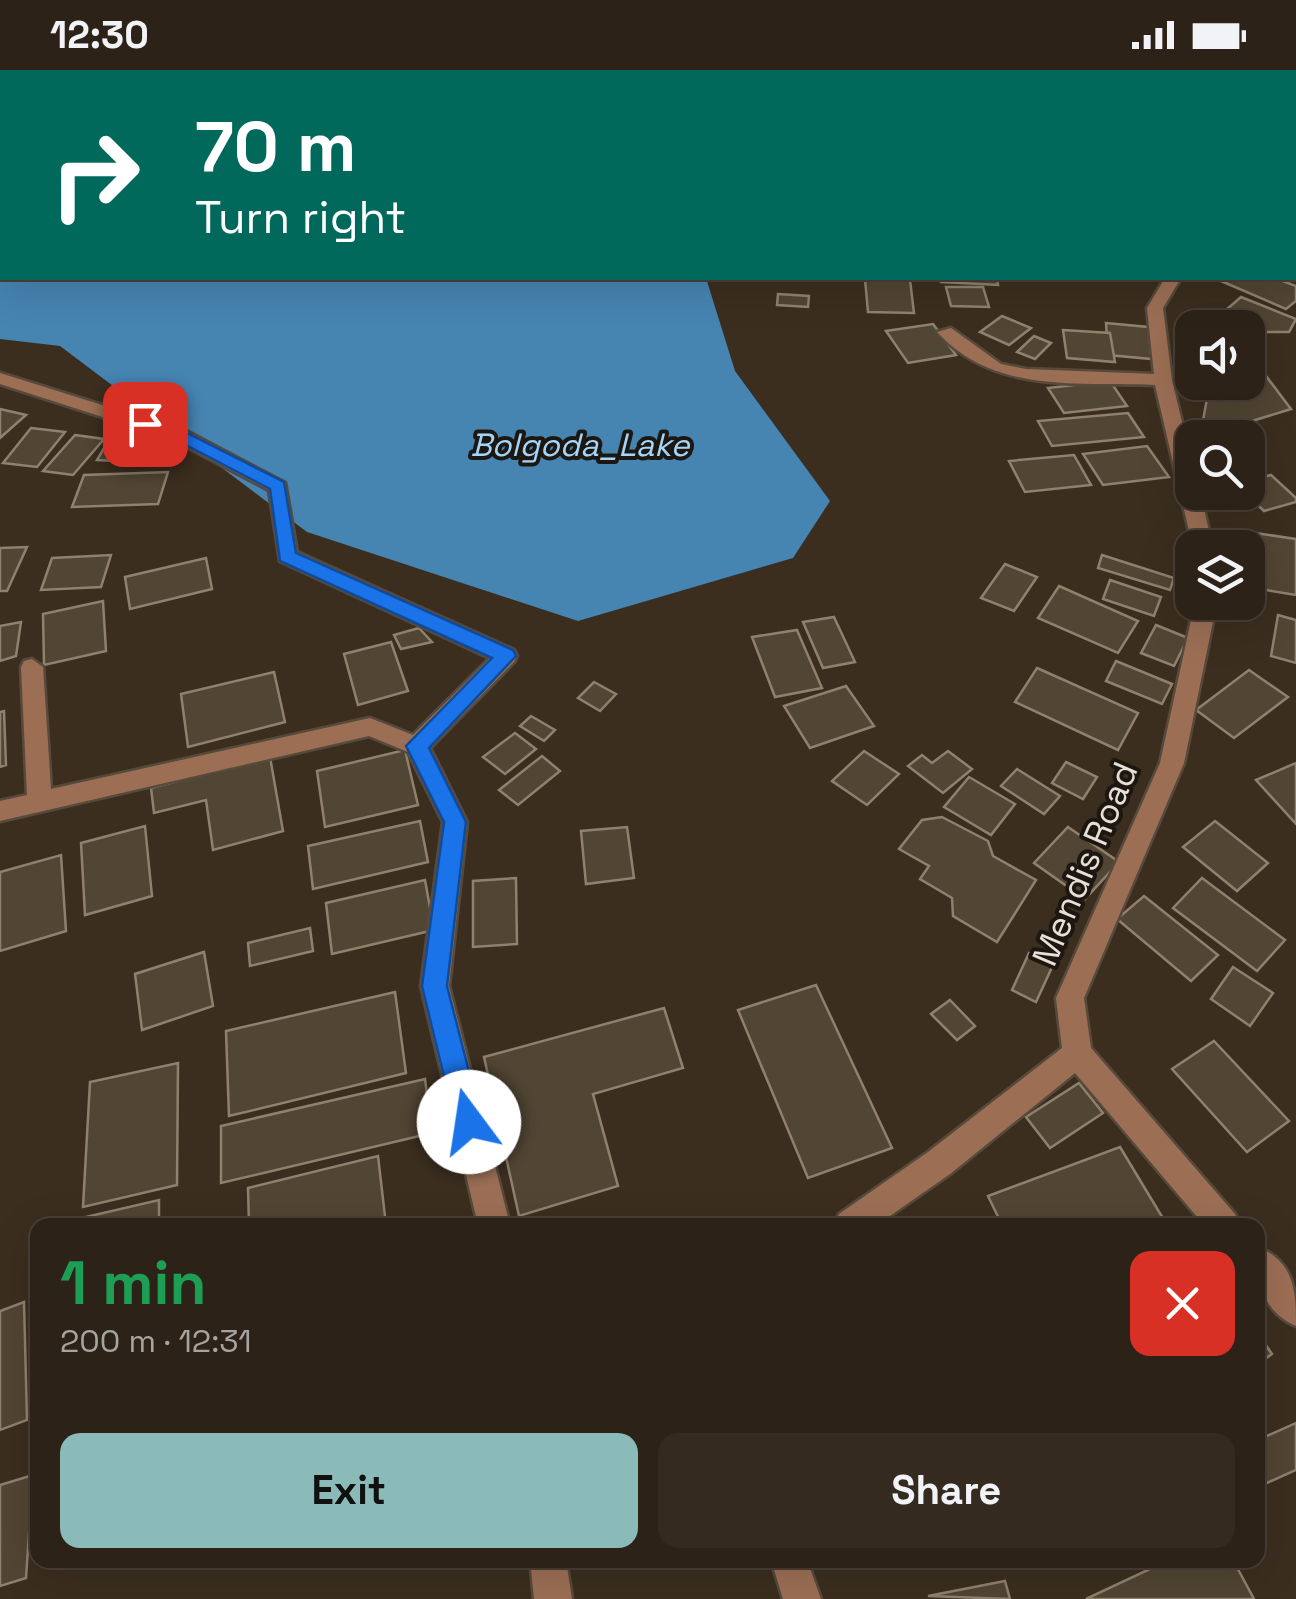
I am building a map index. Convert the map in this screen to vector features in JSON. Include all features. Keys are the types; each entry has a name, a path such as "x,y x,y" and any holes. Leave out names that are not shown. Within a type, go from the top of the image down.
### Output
{"street":[{"path":"1172,280 1156,308 1163,380 1199,530"},
{"path":"945,332 995,368 1026,374 1163,380"},
{"path":"0,378 182,436 278,486 287,556 506,656 417,746"},
{"name":"Mendis Road","path":"1077,1054 1070,998 1172,763 1202,620"},
{"path":"32,667 40,801"},
{"path":"0,811 370,727 417,746 455,822 435,986 492,1218"},
{"path":"860,1218 940,1163 1077,1054 1218,1218"},
{"path":"1265,1272 1296,1310"},
{"path":"549,1568 553,1599"},
{"path":"791,1568 802,1599"}],"water":[{"name":"Bolgoda_Lake","path":"0,280 707,280 735,371 830,501 793,558 578,621 307,532 60,346 0,339"}],"building":[{"path":"865,280 910,280 914,313 868,312"},
{"path":"997,280 998,285 941,282"},
{"path":"1219,280 1280,280 1296,286 1296,301 1286,309"},
{"path":"946,287 983,287 989,307 951,306"},
{"path":"778,294 809,296 808,307 777,305"},
{"path":"1241,297 1296,319 1289,332 1265,332 1265,310 1226,310"},
{"path":"1002,316 1031,328 1009,345 980,332"},
{"path":"1106,323 1148,327 1152,359 1108,355"},
{"path":"933,324 956,355 908,363 886,331"},
{"path":"1063,330 1110,333 1115,362 1067,358"},
{"path":"1034,336 1051,343 1035,359 1017,352"},
{"path":"1265,375 1291,409 1255,420 1203,420 1207,400 1265,400"},
{"path":"1110,381 1127,406 1064,413 1048,388"},
{"path":"0,409 26,415 0,438"},
{"path":"1128,413 1144,437 1052,446 1038,421"},
{"path":"31,428 65,432 37,467 3,463"},
{"path":"113,433 176,436 161,463 97,460"},
{"path":"75,435 104,439 73,475 43,471"},
{"path":"1147,446 1169,477 1103,485 1083,454"},
{"path":"1074,455 1091,485 1025,492 1009,461"},
{"path":"168,472 158,504 72,507 84,475"},
{"path":"1271,475 1296,502 1264,511 1265,477"},
{"path":"1265,534 1296,539 1296,595 1265,590"},
{"path":"27,547 7,591 0,591 0,548"},
{"path":"111,555 101,587 41,590 52,558"},
{"path":"1102,555 1174,578 1170,590 1098,568"},
{"path":"206,558 212,589 130,609 125,577"},
{"path":"1005,564 1037,577 1014,611 981,598"},
{"path":"1110,580 1161,597 1154,616 1103,599"},
{"path":"1059,586 1138,621 1118,653 1038,618"},
{"path":"103,601 106,651 44,665 43,614"},
{"path":"1278,615 1296,620 1296,663 1271,656"},
{"path":"834,617 855,662 823,668 803,622"},
{"path":"21,622 16,656 0,661 0,626"},
{"path":"1156,625 1188,638 1174,666 1141,653"},
{"path":"419,628 432,642 401,649 394,635"},
{"path":"797,630 822,688 775,697 752,637"},
{"path":"391,642 408,691 358,705 344,654"},
{"path":"1116,661 1172,684 1162,704 1106,681"},
{"path":"1037,668 1138,713 1118,750 1015,702"},
{"path":"1249,670 1288,697 1234,738 1196,710"},
{"path":"274,672 285,722 188,747 181,694"},
{"path":"594,682 616,694 600,711 578,698"},
{"path":"846,686 874,726 810,748 784,706"},
{"path":"4,711 6,765 0,767 0,712"},
{"path":"531,716 555,730 544,741 520,726"},
{"path":"515,733 536,749 505,774 483,757"},
{"path":"405,750 418,805 325,827 317,771"},
{"path":"864,751 899,774 867,805 832,781"},
{"path":"948,751 972,769 943,793 908,766 922,755 932,763"},
{"path":"542,756 560,771 518,805 499,790"},
{"path":"270,757 283,831 213,850 206,800 154,813 151,788"},
{"path":"1066,762 1097,777 1083,799 1052,783"},
{"path":"1296,763 1296,824 1256,780"},
{"path":"1017,769 1060,796 1044,814 1001,786"},
{"path":"969,777 1015,804 991,835 944,807"},
{"path":"942,817 988,841 993,856 1036,880 997,942 953,916 952,898 920,879 929,866 899,849 922,820"},
{"path":"420,821 428,862 313,889 308,846"},
{"path":"1215,821 1268,863 1237,891 1183,847"},
{"path":"145,826 152,896 85,915 81,843"},
{"path":"627,827 634,878 586,884 581,831"},
{"path":"1068,827 1119,862 1085,899 1034,863"},
{"path":"61,855 66,931 0,951 0,872"},
{"path":"516,878 517,944 473,947 473,881"},
{"path":"1202,878 1285,940 1257,971 1173,908"},
{"path":"425,880 434,930 332,954 326,903"},
{"path":"1144,896 1218,955 1191,981 1117,919"},
{"path":"310,928 313,951 250,966 248,943"},
{"path":"204,952 213,1006 142,1030 135,974"},
{"path":"1029,953 1053,965 1036,1002 1012,990"},
{"path":"1233,967 1273,993 1250,1026 1211,999"},
{"path":"816,985 892,1148 808,1178 738,1010"},
{"path":"395,992 406,1073 229,1116 226,1031"},
{"path":"950,1000 975,1026 957,1040 931,1014"},
{"path":"664,1008 683,1068 593,1094 618,1186 519,1216 484,1057"},
{"path":"1214,1041 1289,1121 1247,1152 1172,1069"},
{"path":"178,1063 177,1185 83,1207 90,1082"},
{"path":"425,1079 432,1133 221,1183 221,1126"},
{"path":"1079,1083 1103,1113 1050,1148 1026,1117"},
{"path":"1120,1147 1163,1218 999,1218 988,1196"},
{"path":"378,1156 385,1218 249,1218 248,1188"},
{"path":"159,1200 159,1218 82,1218"},
{"path":"24,1302 27,1420 0,1430 0,1311"},
{"path":"1296,1423 1296,1470 1265,1484 1265,1437"},
{"path":"30,1476 26,1578 0,1586 0,1485"},
{"path":"1152,1568 1237,1568 1254,1599 1086,1599"},
{"path":"1005,1581 1010,1599 928,1596"}],"route":[{"path":"145,424 182,436 278,486 287,556 506,656 436,722 417,746 455,822 435,986 469,1122"}]}
